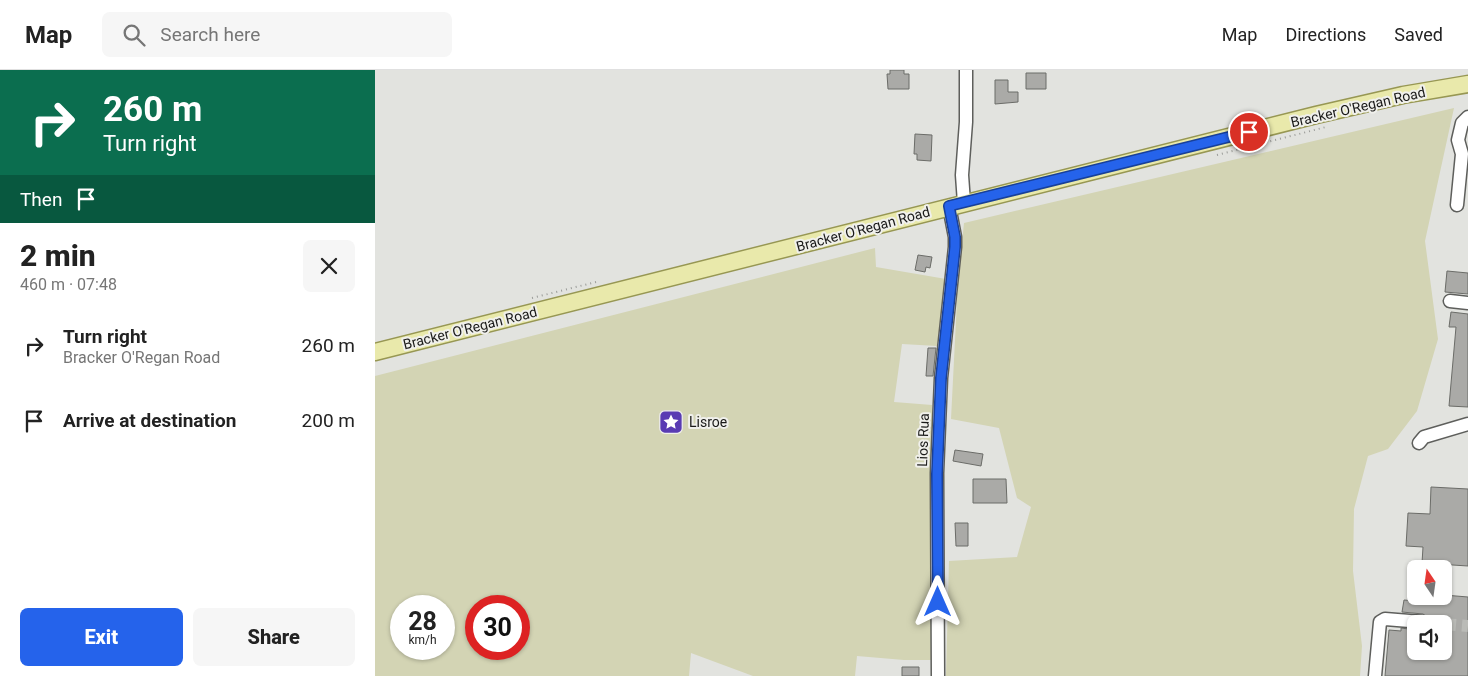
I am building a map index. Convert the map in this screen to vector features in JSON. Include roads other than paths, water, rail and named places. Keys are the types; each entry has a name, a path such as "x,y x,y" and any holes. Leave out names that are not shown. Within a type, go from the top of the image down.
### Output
{"main road":[{"name":"Bracker O'Regan Road","path":"375,352 1335,111 1403,95 1468,84"}],"street":[{"name":"Lios Rua","path":"938,676 937,474 941,378 966,122 966,70"},
{"path":"1457,205 1462,154 1458,140 1461,123 1468,117"},
{"path":"1450,302 1468,303"},
{"path":"1419,443 1424,438 1468,424"},
{"path":"1375,676 1380,622 1385,619 1407,621"}],"tunnel":[{"path":"1452,625 1468,626"}],"place":[{"name":"Lisroe","path":"671,422"}]}
